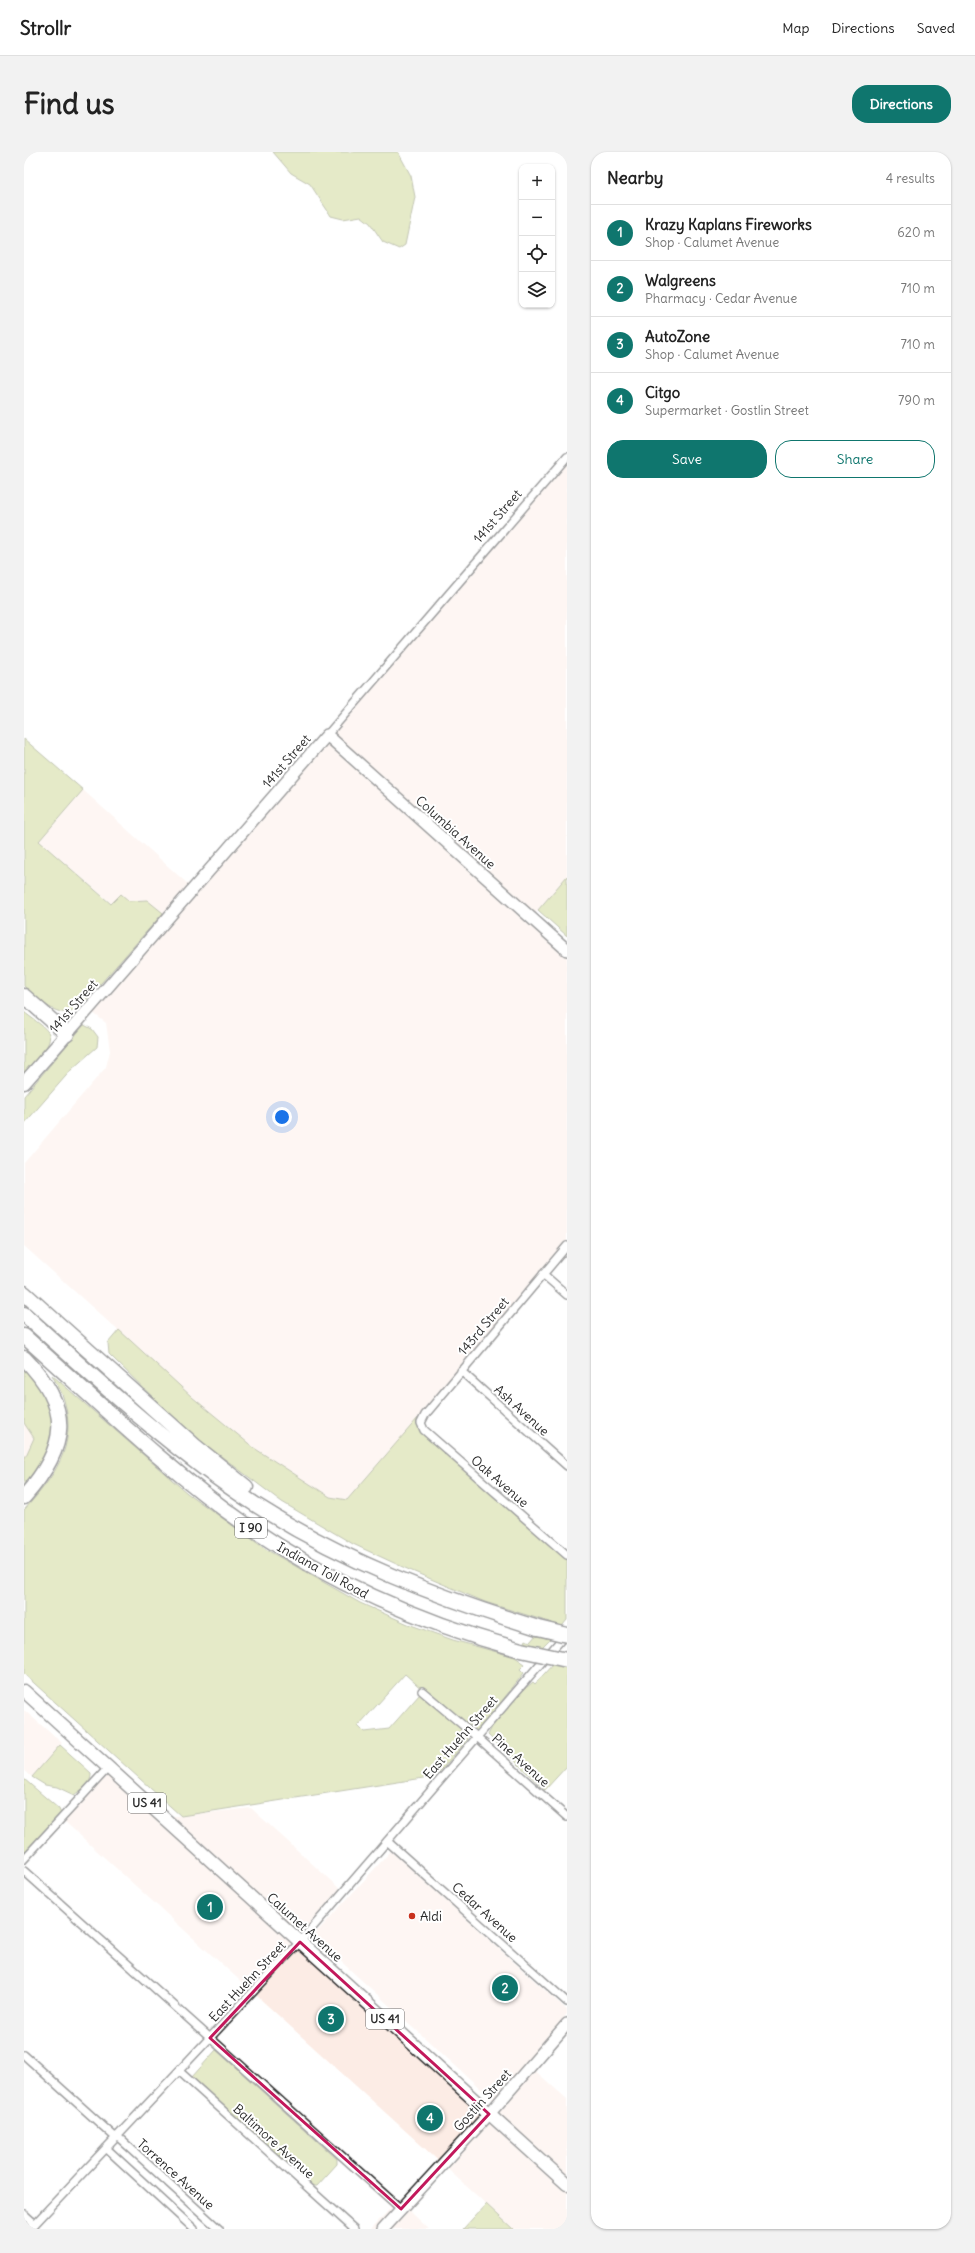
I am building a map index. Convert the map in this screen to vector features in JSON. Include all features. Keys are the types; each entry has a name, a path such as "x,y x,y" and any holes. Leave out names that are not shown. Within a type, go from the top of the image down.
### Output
{"highway":[{"path":"24,996 65,1037"},
{"path":"24,1008 65,1037"},
{"path":"24,1293 195,1446 264,1500 296,1529"},
{"name":"Indiana Toll Road","path":"24,1314 115,1396 184,1453 256,1504 296,1529 327,1546 402,1581 448,1599 538,1628 567,1635"},
{"name":"Indiana Toll Road","path":"24,1336 171,1467 224,1508 274,1543 316,1568 391,1606 439,1626 521,1650 567,1660"},
{"path":"24,1358 37,1371 48,1387 55,1401 59,1417 59,1436 53,1458 38,1482 24,1498"}],"main road":[{"name":"141st Street","path":"24,1082 65,1037"},
{"name":"Calumet Avenue","path":"24,1691 567,2184"}],"street":[{"name":"141st Street","path":"65,1037 567,457"},
{"name":"Columbia Avenue","path":"327,735 567,950"},
{"name":"143rd Street","path":"421,1423 424,1415 567,1246"},
{"path":"543,1274 567,1295"},
{"name":"Ash Avenue","path":"461,1371 567,1466"},
{"name":"Oak Avenue","path":"421,1423 424,1430 567,1555"},
{"name":"East Huehn Street","path":"33,2226 300,1942 567,1632"},
{"name":"Pine Avenue","path":"422,1691 477,1736 567,1817"},
{"path":"24,1859 108,1768"},
{"name":"Cedar Avenue","path":"386,1841 567,2002"},
{"path":"24,1871 401,2209"},
{"name":"Gostlin Street","path":"383,2229 489,2114 567,2024"},
{"name":"Torrence Avenue","path":"24,2055 220,2229"},
{"name":"Baltimore Avenue","path":"179,2071 354,2229"},
{"path":"106,2148 194,2229"},
{"path":"24,2214 33,2226"}],"highlighted area":[{"path":"300,1942 489,2114 401,2209 210,2038"}],"shaded area":[{"path":"567,457 567,876 531,918 567,950 567,1247 346,1501 329,1497 254,1448 192,1397 24,1246 24,1163 106,1067 110,1051 106,1023 88,1009"},
{"path":"83,790 189,885 163,913 147,900 112,904 39,841"},
{"path":"24,1423 34,1438 24,1460"},
{"path":"24,1710 62,1743 32,1777 24,1771"},
{"path":"108,1772 567,2188 567,2229 463,2229 486,2204 63,1820"},
{"path":"251,1808 341,1890 299,1938 166,1817"},
{"path":"391,1851 567,2010 567,2014 493,2100 313,1936"},
{"path":"532,2068 567,2099 567,2180 492,2113"},
{"path":"398,2200 429,2229 371,2229"}],"green space":[{"path":"273,152 398,152 411,176 415,197 405,245 399,249 383,242 370,223 361,216 343,219 331,216 310,184 291,173"},
{"path":"24,739 83,790 39,841 111,904 121,894 129,901 147,900 163,913 78,1009 71,1012 63,1012 49,1007 24,986"},
{"path":"567,876 567,936 538,910"},
{"path":"24,1012 46,1029 50,1037 49,1042 42,1054 24,1073"},
{"path":"84,1025 92,1029 98,1037 97,1047 72,1069 24,1124 24,1096"},
{"path":"119,1330 192,1397 254,1448 330,1497 347,1500 418,1418 424,1430 567,1555 567,1620 562,1626 485,1602 353,1544 282,1502 185,1429 109,1354 108,1343"},
{"path":"24,1368 37,1384 46,1399 51,1414 52,1428 44,1456 24,1487 24,1460 34,1438 24,1423"},
{"path":"52,1375 187,1493 267,1550 360,1603 408,1624 453,1640 515,1657 525,1664 520,1669 524,1673 474,1736 405,1674 358,1726 364,1732 389,1729 420,1694 458,1724 468,1739 436,1776 181,1816 24,1674 24,1510 53,1474 60,1461 68,1433 64,1400"},
{"path":"537,1634 551,1638 541,1648 524,1644 526,1640 530,1642"},
{"path":"553,1664 567,1667 567,1766 545,1790 488,1735 496,1720 508,1706 533,1682 535,1684"},
{"path":"60,1745 91,1773 88,1784 74,1795 57,1787 45,1785 32,1777"},
{"path":"24,1779 59,1809 61,1814 24,1854"},
{"path":"216,2050 337,2159 337,2164 317,2186 312,2186 192,2077"},
{"path":"486,2204 513,2229 463,2229"}],"place":[{"name":"Krazy Kaplans Fireworks","path":"210,1907"},
{"name":"Aldi","path":"412,1916"},
{"name":"Walgreens","path":"505,1988"},
{"name":"AutoZone","path":"331,2019"},
{"name":"Citgo","path":"430,2118"}]}
